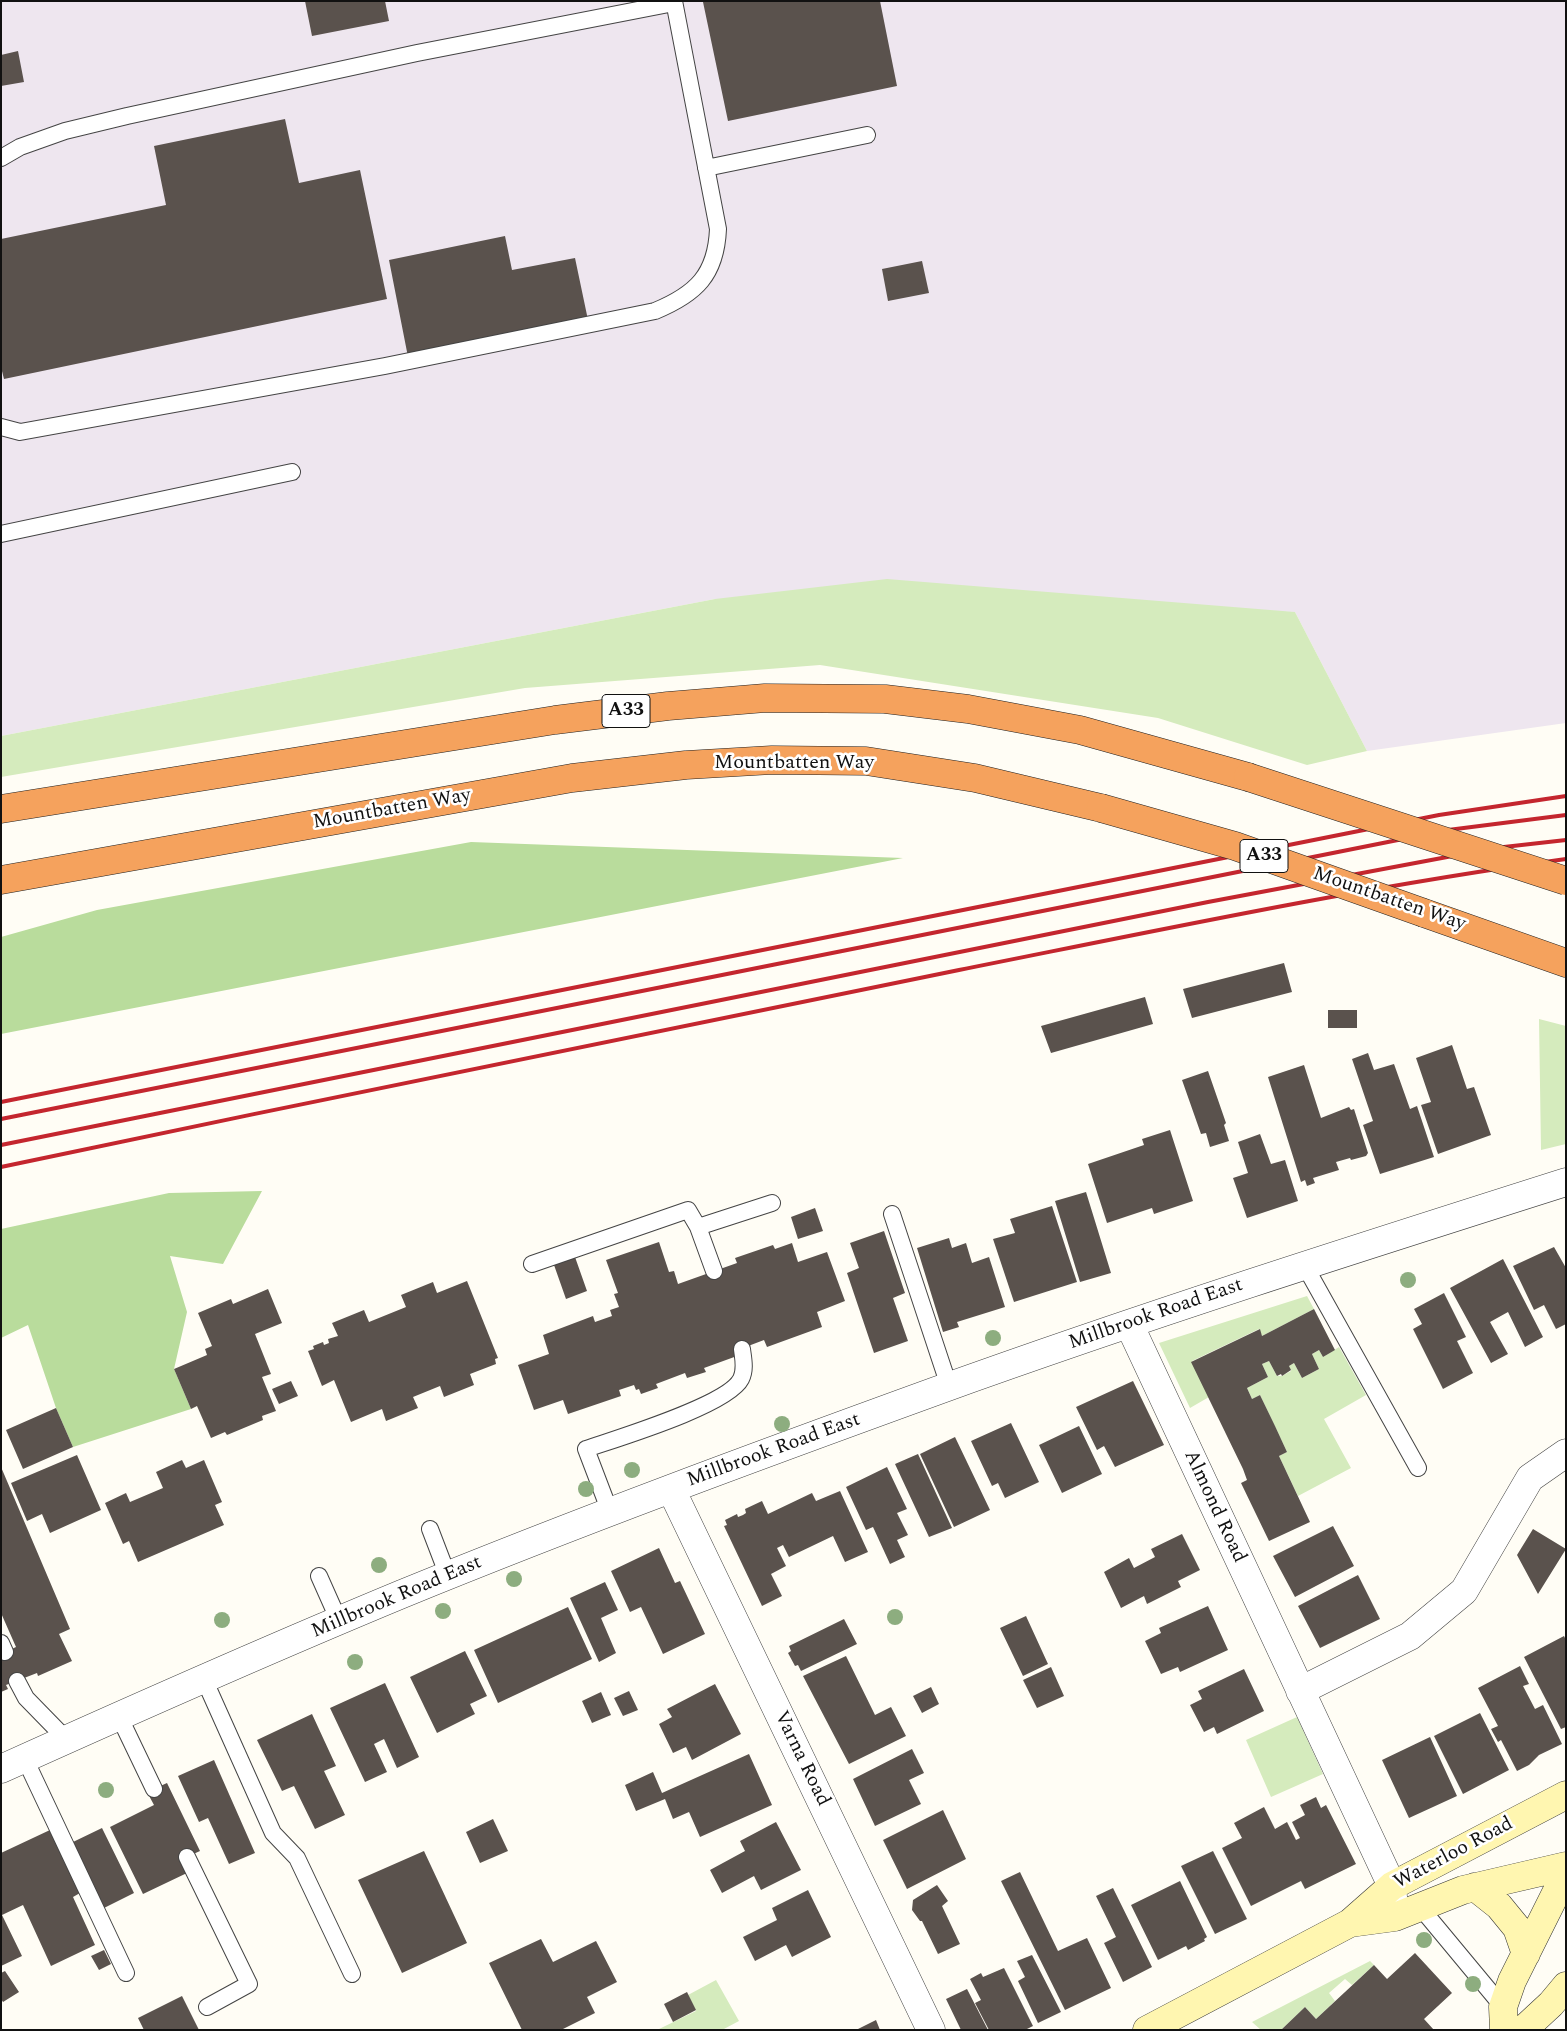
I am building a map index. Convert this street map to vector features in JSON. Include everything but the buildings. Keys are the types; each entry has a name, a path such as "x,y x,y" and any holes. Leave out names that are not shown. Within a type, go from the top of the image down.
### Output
{"highway":[{"name":"A33","path":"1,809 555,720 668,706 765,698 885,699 968,709 1080,730 1248,777 1566,881"},
{"name":"Mountbatten Way","path":"1,880 572,778 695,764 772,760 866,761 975,778 1101,808 1235,846 1566,963"}],"street":[{"name":"Millbrook Road East","path":"13,1764 66,1739 339,1621 448,1576 671,1489 949,1386 1305,1266 1566,1182"},
{"name":"Almond Road","path":"1130,1324 1392,1886 1395,1917"},
{"path":"1300,1691 1410,1636 1464,1591 1530,1478 1566,1453"},
{"name":"Varna Road","path":"671,1489 931,2030"},
{"name":"Waterloo Road","path":"1147,2030 1350,1923 1392,1886 1566,1795"},
{"name":"Waterloo Road","path":"1350,1923 1395,1917 1475,1887 1566,1866"},
{"path":"1504,2018 1512,1981 1566,1873"},
{"path":"1475,1887 1499,1906 1517,1928 1526,1954"},
{"path":"1523,2030 1551,2004 1566,1986"}],"lane":[{"path":"1,158 20,147 65,131 417,53 674,2 718,229 713,262 706,277 696,289 675,303 655,312 376,368 20,432 1,427"},
{"path":"706,168 867,135"},
{"path":"1,534 292,472"},
{"path":"698,1227 772,1203"},
{"path":"532,1264 688,1210 698,1227 714,1272"},
{"path":"892,1214 949,1386"},
{"path":"1305,1266 1418,1468"},
{"path":"610,1512 586,1449 709,1404 730,1391 741,1379 744,1366 742,1348"},
{"path":"430,1529 448,1576"},
{"path":"319,1576 339,1621"},
{"path":"204,1679 273,1833 297,1858 352,1974"},
{"path":"17,1681 26,1698 66,1739"},
{"path":"119,1716 154,1789"},
{"path":"13,1764 126,1973"},
{"path":"187,1857 249,1984 207,2007"},
{"path":"1420,1908 1504,2018"}],"shaded area":[{"path":"1,1 1566,1 1566,723 1367,751 1295,612 715,599 1,736"}],"green space":[{"path":"887,579 1295,612 1367,751 1307,765 1158,718 820,665 525,688 1,777 1,736 715,599"},
{"path":"471,842 903,858 1,1034 1,937 97,910"},
{"path":"1539,1019 1566,1026 1566,1144 1541,1150"},
{"path":"262,1191 223,1264 170,1256 187,1312 174,1369 191,1409 73,1447 56,1408 28,1325 1,1338 1,1229 169,1193"},
{"path":"1307,1296 1314,1309 1262,1336 1259,1329 1192,1361 1209,1397 1190,1408 1159,1343"},
{"path":"1339,1347 1366,1395 1324,1419 1351,1468 1298,1496 1279,1456 1287,1452 1260,1395 1252,1399 1247,1388 1268,1377 1262,1364 1269,1361 1277,1376 1282,1376 1291,1371 1289,1366 1294,1363 1302,1378 1319,1369 1312,1354 1319,1350 1323,1357"},
{"path":"1297,1717 1323,1774 1271,1797 1246,1740"},
{"path":"1370,1961 1374,1965 1352,1985 1345,1979 1329,1993 1335,2001 1316,2019 1305,2007 1281,2030 1261,2030 1252,2022"},
{"path":"716,1980 739,2021 722,2030 657,2030 696,2011 688,1995"}],"railway":[{"path":"1,1102 1439,815 1566,796"},
{"path":"1,1119 1448,830 1566,815"},
{"path":"1,1145 1208,902 1495,848 1566,840"},
{"path":"1,1167 599,1043 1186,925 1337,896 1566,859"}]}
